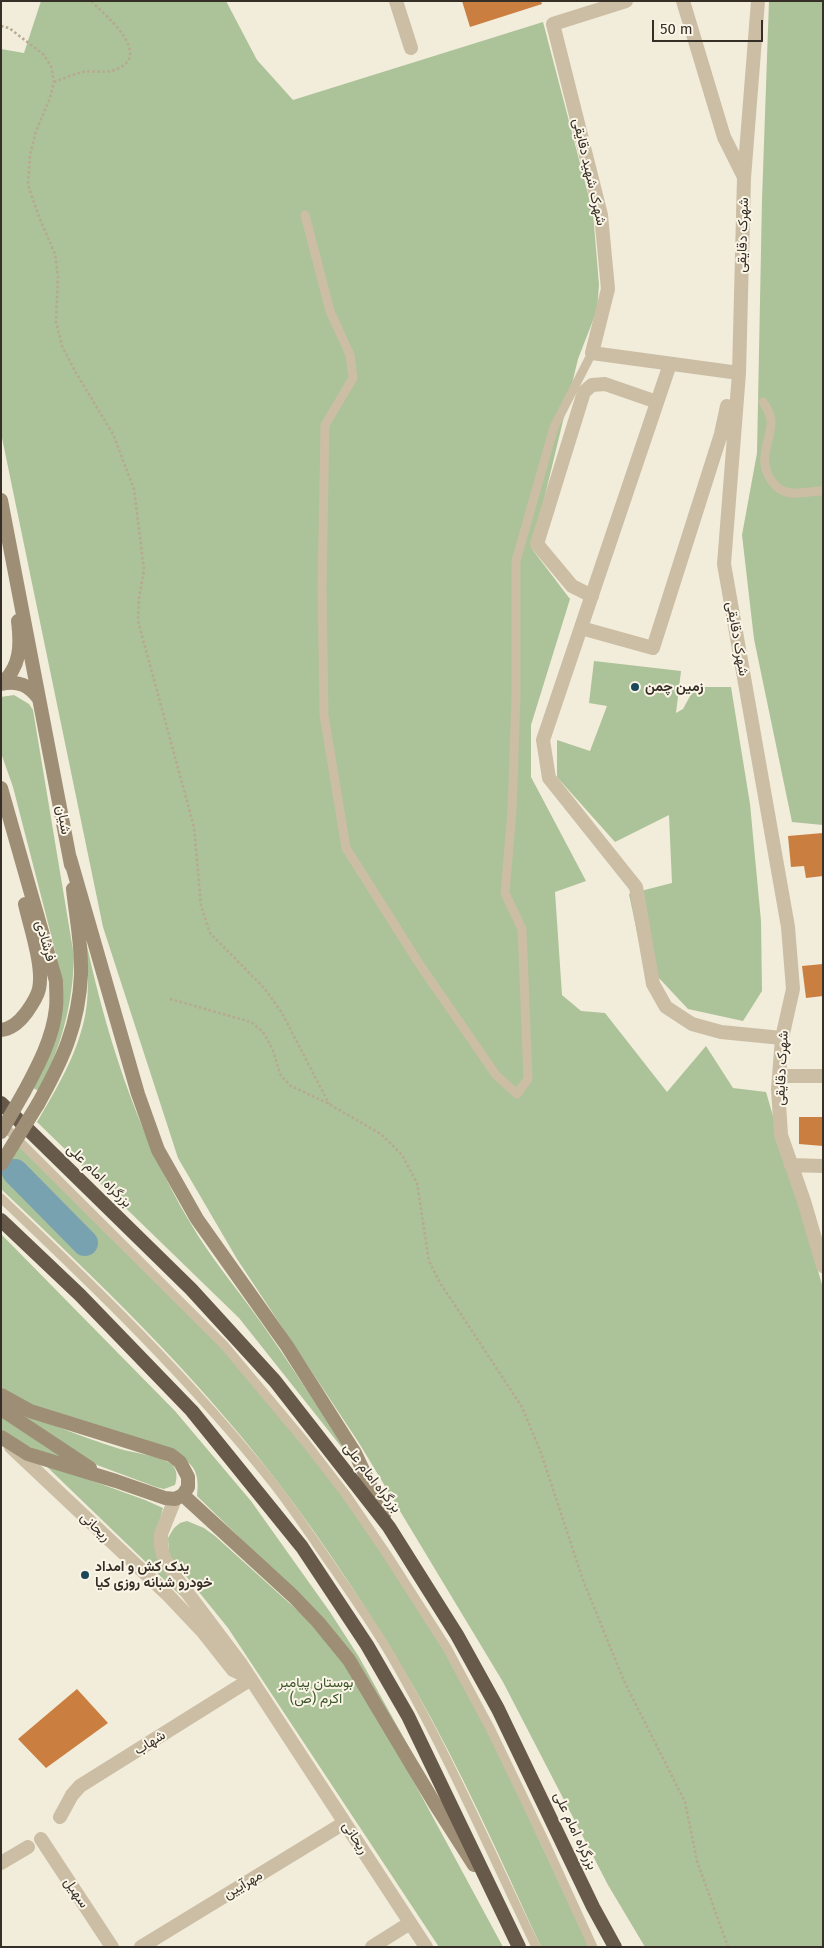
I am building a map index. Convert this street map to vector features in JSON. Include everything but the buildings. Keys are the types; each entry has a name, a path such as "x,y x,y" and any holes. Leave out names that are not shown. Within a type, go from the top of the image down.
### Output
{"highway":[{"name":"بزرگراه امام علی","path":"1,1103 191,1289 275,1381 389,1527 457,1635 498,1709 593,1907 615,1947"},
{"path":"1,1220 80,1295 192,1411 302,1547 367,1645 408,1716 518,1947"}],"main road":[{"path":"1,500 8,530 19,648 18,660 14,670 1,684"},
{"name":"شیان","path":"1,1164 38,1104 68,1046 78,1001 81,974 70,858 8,530"},
{"path":"1,684 14,682 26,686 33,690 39,700"},
{"name":"فرشادی","path":"1,788 56,981 56,1008 50,1034 37,1068 1,1132"},
{"path":"1,1030 8,1030 23,1017 35,1000 39,989 40,972 24,898 18,852"},
{"path":"70,858 138,1094 158,1150 197,1219 287,1346 354,1454 389,1527"},
{"name":"ریحانی","path":"1,1395 30,1411 171,1455 180,1462 188,1477 188,1487 179,1497 166,1498 28,1454 1,1438"},
{"path":"1,1409 81,1463 107,1478"},
{"path":"179,1497 293,1596 318,1622 349,1660 435,1804 497,1900"}],"street":[{"path":"396,1 410,48"},
{"name":"شهرک شهید دقایقی","path":"592,353 608,289 601,216 553,24 626,1"},
{"path":"683,1 724,137 744,178"},
{"name":"شهرک دقایقی","path":"758,1 744,178 739,373 724,564 788,927 793,989 782,1038 779,1076 781,1135 823,1264"},
{"path":"592,353 739,373"},
{"path":"670,364 544,740 549,778 636,887 653,984 666,1007 692,1024 721,1032 782,1038"},
{"path":"592,596 572,586 537,544 584,392 592,385 605,384 657,402"},
{"path":"581,628 653,648 722,434 727,406"},
{"path":"779,1076 823,1076"},
{"path":"791,1165 823,1166"},
{"name":"ریحانی","path":"1,1438 168,1595 203,1632 233,1670 250,1679"},
{"name":"ریحانی","path":"179,1497 161,1534 164,1558 177,1579 218,1631 426,1947"},
{"name":"شهاب","path":"60,1818 72,1794 80,1786 250,1679"},
{"name":"مهرآیین","path":"141,1947 344,1823"},
{"name":"سهیل","path":"41,1839 112,1947"},
{"path":"1,1864 28,1847"},
{"path":"372,1947 410,1923"}],"lane":[{"path":"305,215 330,311 350,355 353,378 325,424 322,587 324,715 346,848 420,965 490,1067 517,1094 528,1079 522,929 505,893 512,812 516,696 516,561 554,427 592,353"},
{"path":"763,402 769,410 771,418 765,463 770,479 775,486 790,493 823,491"},
{"path":"1,1123 224,1345 306,1443 347,1496 447,1648 491,1730 593,1947"},
{"path":"1,1198 54,1248 186,1382 272,1482 304,1524 368,1619 411,1691 454,1772 536,1947"}],"path":[{"path":"54,82 82,72 116,70 125,64 131,54 129,43 118,28 91,1"},
{"path":"1,26 9,28 43,54 51,66 54,82 50,98 36,131 30,156 28,185 55,254 58,277 56,322 62,346 113,434 134,489 144,570 139,598 138,621 194,827 201,906 210,933 265,989 282,1013 329,1104"},
{"path":"170,999 251,1022 263,1032 272,1048 281,1076 291,1086 329,1104 381,1134 402,1154 417,1183 429,1261 439,1281 522,1407 541,1453 583,1580 624,1681 685,1802 697,1861 728,1947"}],"green space":[{"path":"41,1 226,1 257,60 293,100 543,22 593,213 599,285 597,310 578,359 532,549 570,599 531,725 531,777 586,881 555,892 562,995 581,1011 605,1013 667,1092 706,1046 733,1088 766,1092 823,1288 823,1947 645,1947 608,1885 503,1682 359,1443 237,1259 178,1158 103,927 1,433 1,49 24,53"},
{"path":"769,1 823,1 823,825 792,822 754,639 742,535 757,453 762,200"},
{"path":"594,661 681,671 676,713 683,709 695,687 731,687 750,804 761,921 762,991 743,1021 688,1009 643,961 629,894 672,883 669,815 615,842 557,777 557,740 590,751 607,706 589,703"},
{"path":"14,695 29,704 33,710 74,956 71,991 64,1025 54,1059 39,1091 33,1088 47,1061 57,958 13,787 1,753 1,697"},
{"path":"83,927 91,966 112,1043 139,1118 172,1190 206,1248 269,1334 351,1459 239,1318 37,1122 72,1058 85,1016 88,983"},
{"path":"19,1145 230,1356 325,1472 371,1537 444,1649 495,1745 589,1947 541,1947 464,1781 412,1684 313,1529 276,1480 245,1441 179,1366 74,1258 1,1189 1,1175"},
{"path":"1,1234 175,1411 251,1501 330,1612 359,1657 426,1778 359,1664 315,1611 197,1496 198,1483 196,1475 193,1468 184,1458 163,1447 47,1411 15,1396 1,1387"},
{"path":"5,1405 91,1439 168,1462 176,1472 175,1485 164,1489 156,1487 97,1465"},
{"path":"1,1414 70,1461 46,1456 14,1438 1,1429"},
{"path":"43,1463 163,1508 155,1537 182,1597"},
{"name":"بوستان پیامبر اکرم (ص)","path":"187,1521 204,1528 215,1536 308,1620 347,1667 395,1747 503,1947 439,1947 228,1628 169,1555 168,1538 174,1528 180,1523"}],"waterway":[{"path":"15,1172 85,1243"}],"place":[{"name":"زمین چمن","path":"635,687"},
{"name":"یدک کش و امداد خودرو شبانه روزی کیا","path":"85,1575"}]}
